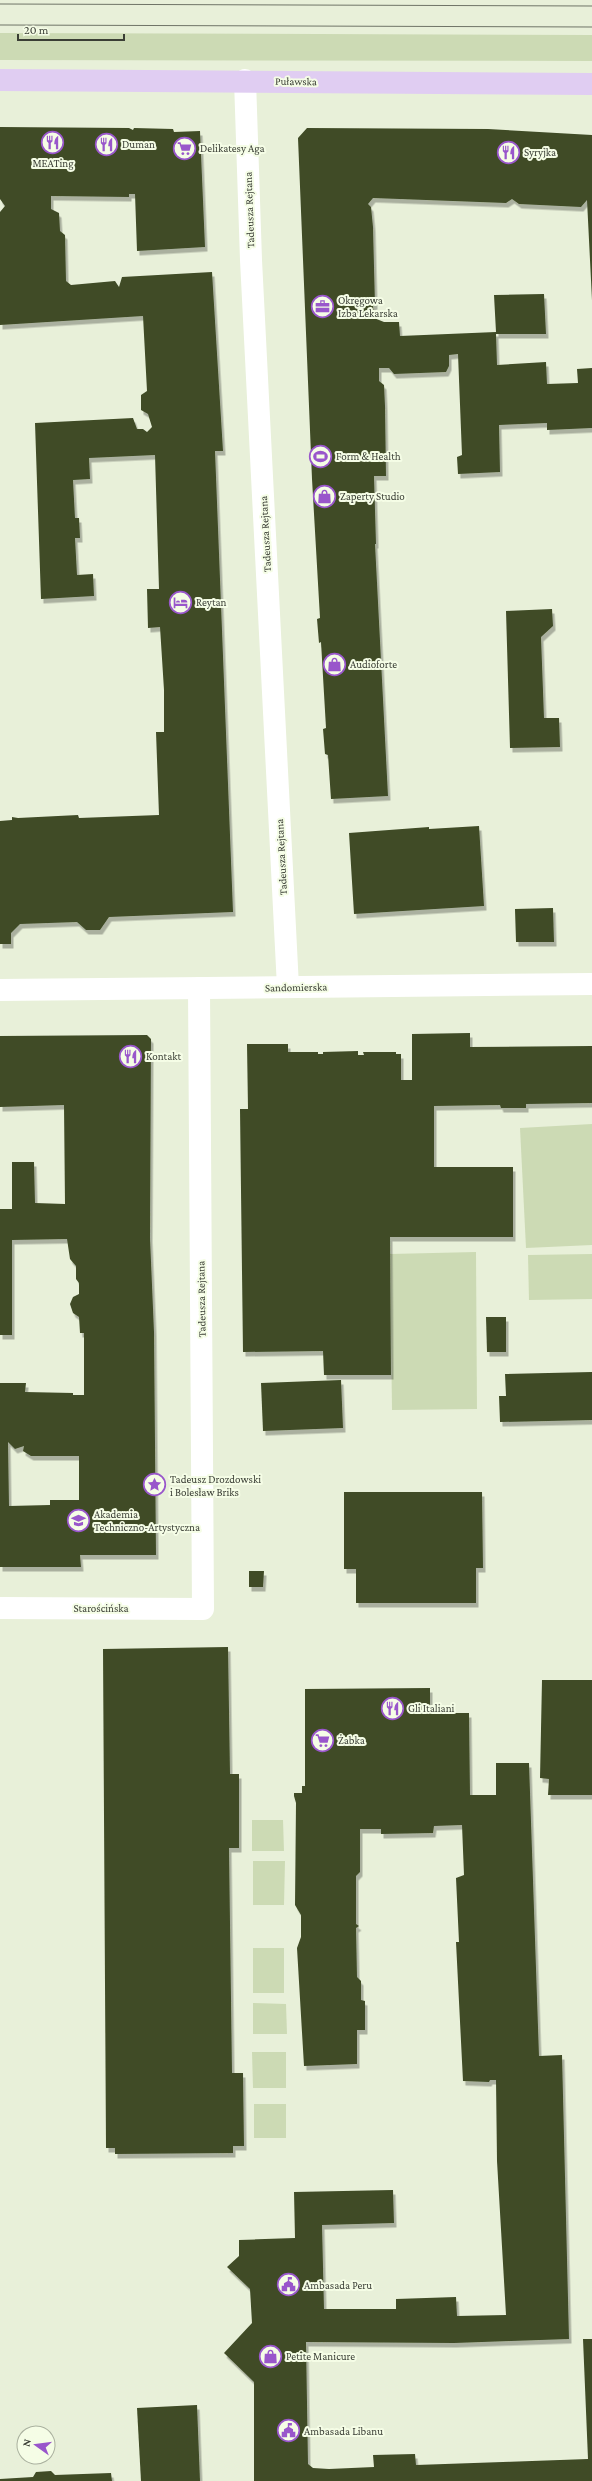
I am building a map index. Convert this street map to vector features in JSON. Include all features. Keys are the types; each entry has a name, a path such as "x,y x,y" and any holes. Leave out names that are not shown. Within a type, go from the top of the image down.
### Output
{"main road":[{"name":"Puławska","path":"0,80 245,80 592,84"}],"street":[{"name":"Tadeusza Rejtana","path":"245,80 251,260 288,987"},
{"name":"Sandomierska","path":"0,990 592,984"},
{"name":"Tadeusza Rejtana","path":"199,988 203,1609"},
{"name":"Starościńska","path":"0,1608 203,1609"}],"green space":[{"path":"0,33 592,35 592,61 0,60"},
{"path":"592,1124 592,1245 526,1248 520,1128"},
{"path":"476,1252 477,1409 392,1410 390,1254"},
{"path":"592,1254 592,1299 529,1300 528,1255"},
{"path":"252,1820 283,1820 284,1851 252,1851"},
{"path":"253,1861 285,1861 284,1905 253,1905"},
{"path":"253,1948 284,1948 284,1993 253,1993"},
{"path":"253,2003 286,2004 287,2034 253,2034"},
{"path":"252,2052 286,2052 286,2088 253,2088"},
{"path":"254,2104 286,2104 286,2138 254,2138"}],"building":[{"path":"0,127 129,128 133,130 134,128 173,129 174,132 200,131 205,247 137,251 135,194 129,194 129,197 51,196 51,209 59,213 60,231 65,235 66,281 71,285 115,281 119,287 122,277 212,272 223,451 215,451 233,912 109,917 100,930 86,930 77,922 20,924 11,933 11,944 0,944 0,821 12,820 12,817 78,815 79,818 159,815 156,732 164,732 164,690 160,627 148,628 147,589 159,589 155,455 89,458 90,479 73,480 75,518 79,518 80,538 75,538 77,575 93,574 94,596 41,599 35,423 133,418 137,429 143,429 147,432 152,427 148,414 141,410 141,395 147,391 143,316 0,325 0,212 5,206 0,199"},
{"path":"307,128 488,129 592,135 592,300 587,200 581,207 519,204 512,199 506,203 373,198 368,204 371,207 373,227 374,318 384,322 399,322 400,336 496,332 494,295 544,294 546,334 496,334 497,365 546,362 547,384 578,383 577,369 592,368 592,428 547,430 547,423 499,425 500,472 458,474 457,457 462,455 458,354 449,355 449,366 446,372 394,374 389,368 379,368 379,381 384,385 386,476 374,476 375,544 388,796 331,799 328,755 325,754 323,729 326,728 321,642 319,643 317,619 320,618 312,479 298,138"},
{"path":"552,609 553,626 541,637 544,718 559,718 560,747 510,748 506,611"},
{"path":"479,826 484,906 354,914 349,833 429,827 429,829"},
{"path":"553,908 554,942 516,942 515,909"},
{"path":"470,1033 470,1047 592,1046 592,1103 526,1104 526,1108 501,1108 500,1105 434,1106 434,1167 513,1167 513,1237 390,1237 391,1375 324,1375 323,1351 243,1352 240,1109 248,1109 247,1044 288,1044 288,1052 318,1052 318,1054 323,1054 323,1052 358,1051 358,1055 364,1055 363,1052 396,1052 396,1054 401,1054 401,1080 412,1080 412,1034"},
{"path":"147,1035 151,1039 150,1238 154,1332 156,1555 80,1555 81,1567 0,1567 0,1383 26,1383 25,1392 73,1393 73,1395 84,1395 84,1333 80,1333 79,1317 73,1313 70,1304 73,1297 79,1294 79,1283 76,1279 76,1266 70,1259 67,1239 12,1240 12,1335 0,1335 0,1209 12,1209 12,1162 34,1162 35,1203 65,1204 64,1105 0,1107 0,1036","holes":["8,1442 15,1449 24,1446 23,1451 31,1456 79,1456 79,1500 50,1500 50,1505 9,1506"]},
{"path":"486,1317 506,1317 506,1352 487,1352"},
{"path":"592,1372 592,1420 500,1422 499,1396 506,1396 505,1374"},
{"path":"341,1380 343,1428 263,1431 261,1383"},
{"path":"344,1492 482,1492 483,1568 476,1568 476,1603 356,1603 356,1569 344,1569"},
{"path":"249,1571 264,1571 263,1587 249,1587"},
{"path":"228,1647 230,1774 239,1774 239,1848 229,1848 232,2073 243,2073 244,2146 233,2146 233,2153 115,2154 115,2148 106,2148 103,1649"},
{"path":"542,1680 592,1680 592,1795 548,1795 549,1779 540,1778"},
{"path":"430,1688 430,1713 469,1713 470,1795 496,1795 496,1763 529,1763 539,2056 562,2055 569,2339 454,2343 306,2342 308,2464 313,2468 329,2469 374,2467 373,2455 415,2454 416,2465 588,2459 583,2339 592,2339 592,2481 254,2481 254,2382 224,2353 252,2323 250,2289 227,2267 239,2256 239,2240 295,2238 294,2192 393,2190 394,2223 322,2225 324,2309 396,2309 396,2299 456,2297 457,2316 506,2315 497,2161 496,2080 490,2080 489,2082 463,2081 456,1942 459,1942 456,1878 464,1875 462,1825 434,1826 433,1833 381,1834 381,1829 360,1829 360,1872 356,1876 356,1924 359,1926 356,1928 357,1977 361,1981 361,2000 365,2001 365,2030 357,2030 357,2064 304,2066 297,1948 301,1937 301,1915 295,1905 296,1803 294,1793 302,1793 302,1786 305,1786 305,1689"},
{"path":"197,2405 200,2481 141,2481 137,2408"},
{"path":"51,2471 55,2475 111,2473 112,2481 0,2481 0,2479 33,2477 36,2472"}],"tram line":[{"path":"0,4 592,6"},
{"path":"0,25 592,27"}],"place":[{"name":"MEATing","path":"53,143"},
{"name":"Duman","path":"106,144"},
{"name":"Delikatesy Aga","path":"184,148"},
{"name":"Syryjka","path":"508,152"},
{"name":"Okręgowa Izba Lekarska","path":"322,306"},
{"name":"Form & Health","path":"321,456"},
{"name":"Zaperty Studio","path":"324,496"},
{"name":"Reytan","path":"181,602"},
{"name":"Audioforte","path":"335,664"},
{"name":"Kontakt","path":"131,1056"},
{"name":"Tadeusz Drozdowski i Bolesław Briks","path":"155,1485"},
{"name":"Akademia Techniczno-Artystyczna","path":"78,1520"},
{"name":"Gli Italiani","path":"393,1708"},
{"name":"Żabka","path":"322,1740"},
{"name":"Ambasada Peru","path":"288,2285"},
{"name":"Petite Manicure","path":"271,2356"},
{"name":"Ambasada Libanu","path":"289,2431"}]}
